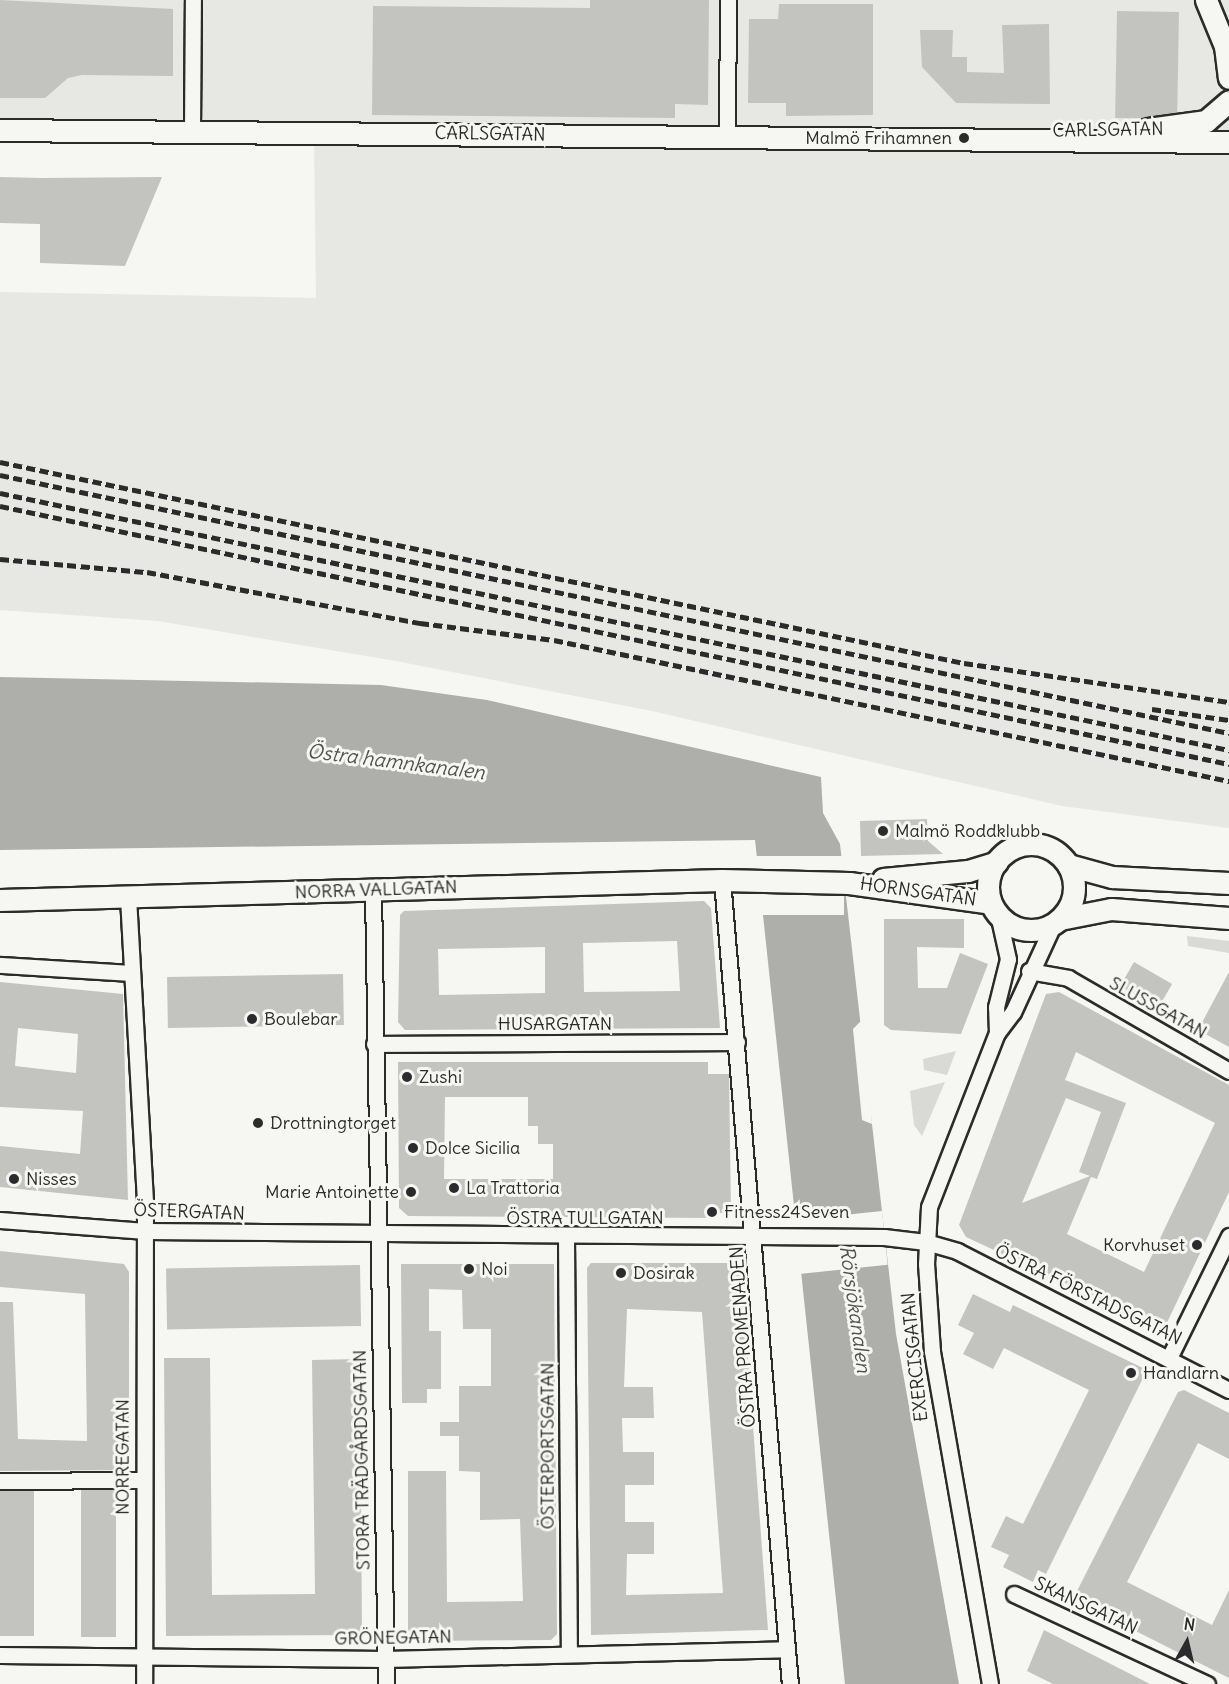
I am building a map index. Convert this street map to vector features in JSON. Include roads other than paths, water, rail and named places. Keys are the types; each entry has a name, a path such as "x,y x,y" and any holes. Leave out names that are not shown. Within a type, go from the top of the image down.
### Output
{"main road":[{"path":"1206,0 1225,46 1229,78"},
{"name":"CARLSGATAN","path":"980,138 1178,128 1206,121 1229,101"},
{"name":"CARLSGATAN","path":"0,130 1229,142"},
{"name":"HORNSGATAN","path":"849,883 968,871 997,861 1030,844 1047,847 1068,865 1112,877 1226,884"},
{"name":"HORNSGATAN","path":"994,908 989,882 997,861"},
{"path":"1056,922 1073,898 1068,865"},
{"name":"NORRA VALLGATAN","path":"0,900 723,880 849,883"},
{"name":"HORNSGATAN","path":"849,883 994,908 1019,928 1111,909 1229,918"}],"street":[{"path":"192,0 192,131"},
{"path":"727,136 728,0"},
{"name":"ÖSTRA PROMENADEN","path":"723,880 755,1239 790,1684"},
{"path":"373,890 377,1236"},
{"path":"128,897 146,1231"},
{"name":"EXERCISGATAN","path":"994,908 1008,960 996,1007 997,1033"},
{"name":"EXERCISGATAN","path":"990,1684 940,1410 926,1242 929,1207 997,1033 1013,1012 1029,971 1056,922"},
{"path":"0,965 132,973"},
{"name":"SLUSSGATAN","path":"1029,971 1068,978 1229,1071"},
{"name":"HUSARGATAN","path":"374,1044 737,1042"},
{"name":"ÖSTERGATAN","path":"0,1220 146,1231 377,1236"},
{"name":"NORREGATAN","path":"144,1684 142,1479 146,1231"},
{"name":"ÖSTRA TULLGATAN","path":"377,1236 755,1239 884,1237 926,1242"},
{"name":"STORA TRÄDGÅRDSGATAN","path":"377,1236 386,1684"},
{"path":"1170,1356 1229,1236"},
{"name":"ÖSTERPORTSGATAN","path":"566,1237 569,1654"},
{"name":"ÖSTRA FÖRSTADSGATAN","path":"926,1242 957,1251 1170,1356 1229,1390"},
{"path":"0,1481 142,1479"},
{"name":"SKANSGATAN","path":"1014,1594 1207,1684"},
{"name":"GRÖNEGATAN","path":"0,1655 385,1659 787,1649"}],"water":[{"path":"0,677 381,685 487,700 821,777 823,813 840,844 896,1334 959,1684 845,1684 755,840 0,850"}],"railway":[{"path":"0,462 964,663 1229,702"},
{"path":"0,475 1229,733"},
{"path":"0,493 1229,750"},
{"path":"0,506 1229,764"},
{"path":"0,559 147,572 420,623 554,640 1229,781"},
{"path":"1152,709 1229,720"}],"place":[{"name":"Malmö Frihamnen","path":"964,138"},
{"name":"Malmö Roddklubb","path":"883,831"},
{"name":"Boulebar","path":"252,1019"},
{"name":"Zushi","path":"407,1077"},
{"name":"Drottningtorget","path":"258,1123"},
{"name":"Dolce Sicilia","path":"413,1148"},
{"name":"Nisses","path":"14,1179"},
{"name":"La Trattoria","path":"454,1188"},
{"name":"Marie Antoinette","path":"411,1192"},
{"name":"Fitness24Seven","path":"712,1212"},
{"name":"Korvhuset","path":"1197,1245"},
{"name":"Noi","path":"469,1269"},
{"name":"Dosirak","path":"621,1273"},
{"name":"Handlarn","path":"1131,1373"}],"water label":[{"name":"Östra hamnkanalen","path":"396,761"},
{"name":"Rörsjökanalen","path":"856,1309"}]}
